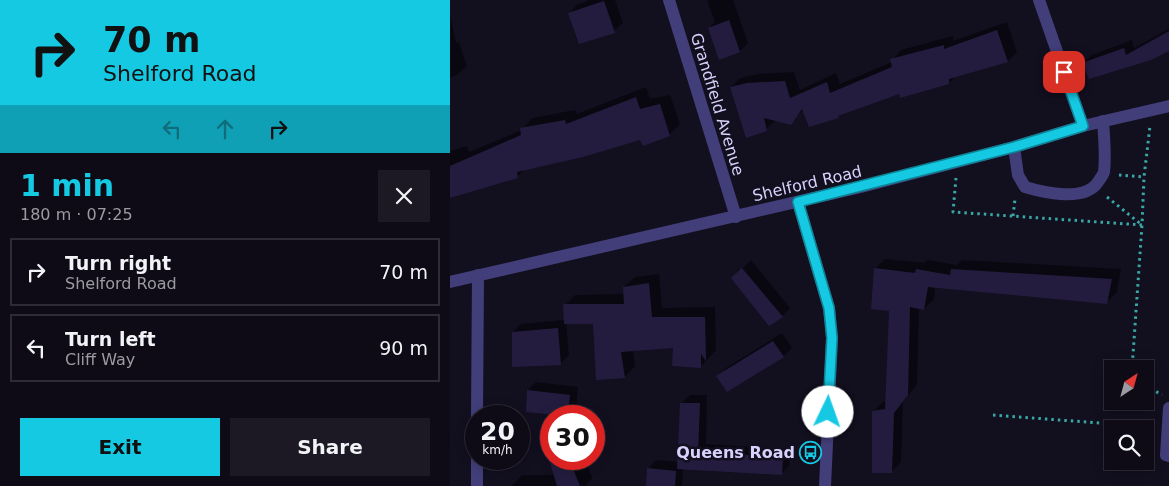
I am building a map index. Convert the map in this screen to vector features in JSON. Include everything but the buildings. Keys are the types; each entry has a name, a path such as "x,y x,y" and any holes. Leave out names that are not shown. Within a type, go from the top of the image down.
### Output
{"street":[{"name":"Grandfield Avenue","path":"669,0 736,217"},
{"path":"1040,0 1083,126"},
{"name":"Shelford Road","path":"450,282 798,202 1014,147 1083,126 1169,106"},
{"path":"1014,147 1018,175 1025,187 1039,191 1070,194 1085,193 1095,187 1104,174 1103,121"},
{"path":"798,202 829,308 832,338 825,486"},
{"path":"477,405 478,275"},
{"path":"1169,408 1166,456 1169,456"},
{"path":"477,470 477,486"}],"path":[{"path":"1104,174 1144,177"},
{"path":"1095,187 1142,226 1133,360"},
{"path":"1154,390 1169,399"},
{"path":"993,415 1168,428"}],"place":[{"name":"Queens Road","path":"811,452"}],"route":[{"path":"828,412 832,338 829,308 798,202 1014,147 1083,126 1064,72"}]}
